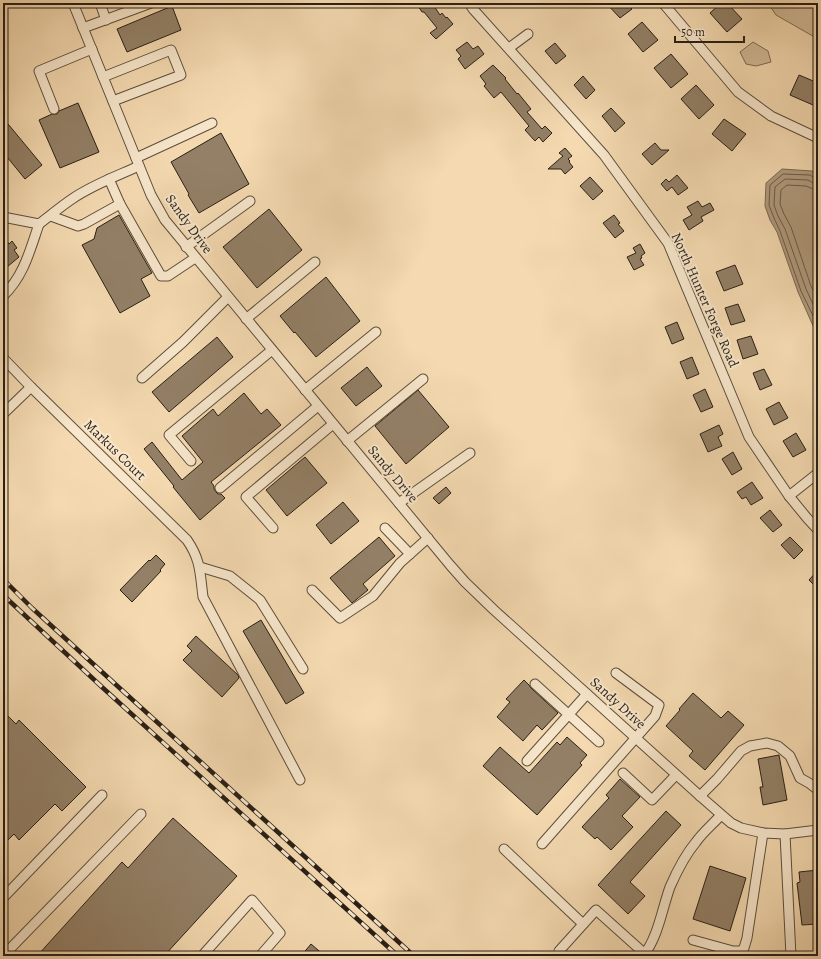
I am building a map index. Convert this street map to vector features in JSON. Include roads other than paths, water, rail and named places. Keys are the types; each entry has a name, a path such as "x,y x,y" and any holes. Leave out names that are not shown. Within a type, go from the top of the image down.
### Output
{"street":[{"name":"Sandy Drive","path":"73,3 157,207 165,220 450,565 478,595 731,823 741,828 763,833 785,834 818,830"},
{"path":"100,3 106,20"},
{"path":"83,28 152,3"},
{"name":"North Hunter Forge Road","path":"469,3 604,155 668,243 749,437 790,496 818,530"},
{"path":"663,3 738,92 771,116 818,138"},
{"path":"508,48 528,34"},
{"path":"54,109 39,71 92,49"},
{"path":"103,77 171,50 181,75 113,101"},
{"path":"3,296 10,289 24,266 39,224 89,189 212,123"},
{"path":"109,179 120,204 161,276 168,276 195,258"},
{"path":"186,246 250,201"},
{"path":"51,216 78,226 120,204"},
{"path":"3,217 39,224"},
{"path":"246,319 315,262"},
{"path":"142,378 183,342 228,297"},
{"path":"305,390 376,332"},
{"path":"191,461 169,435 272,350"},
{"name":"Markus Court","path":"3,358 31,388 188,540 195,552 200,567 203,597 300,780"},
{"path":"347,441 423,379"},
{"path":"5,409 31,388"},
{"path":"220,488 318,406"},
{"path":"273,528 246,497 333,424"},
{"path":"399,504 470,453"},
{"path":"790,496 818,474"},
{"path":"385,528 410,554"},
{"path":"312,590 340,618 373,596 400,563 428,538"},
{"path":"200,567 230,576 260,600 303,669"},
{"path":"542,844 655,716 659,705 616,673"},
{"path":"535,684 599,742"},
{"path":"527,761 587,694"},
{"path":"700,796 741,751 750,746 767,743 778,746 790,756 800,778 818,790"},
{"path":"623,773 652,800 676,774"},
{"path":"3,898 102,795"},
{"path":"3,956 141,814"},
{"path":"564,956 559,952 596,910 644,955 654,937 677,871 696,841 721,815"},
{"path":"693,940 733,951 741,951 744,948 747,938 763,833"},
{"path":"785,834 791,956"},
{"path":"504,849 583,924"},
{"path":"202,956 252,900 280,933 260,956"}],"water":[{"path":"782,169 812,171 818,176 818,331 814,328 798,292 777,232 770,220 765,206 766,183"}],"railway":[{"path":"3,579 32,608 414,956"},
{"path":"3,595 398,956"}]}
